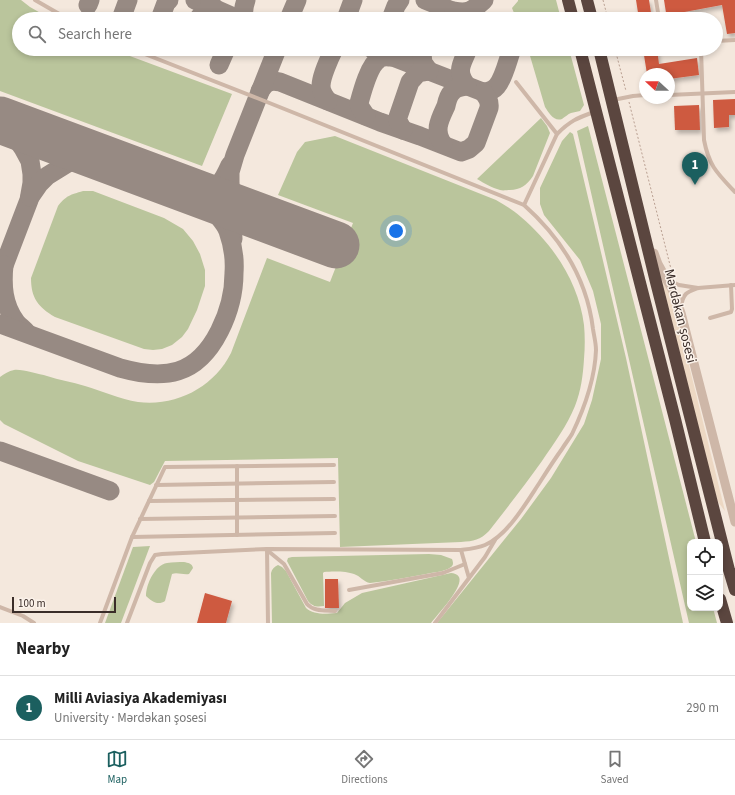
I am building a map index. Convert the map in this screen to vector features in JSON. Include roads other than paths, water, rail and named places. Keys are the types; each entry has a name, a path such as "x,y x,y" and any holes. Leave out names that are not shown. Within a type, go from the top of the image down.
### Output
{"highway":[{"path":"568,0 571,12"},
{"path":"587,0 590,12"},
{"path":"582,56 704,539"},
{"name":"Mərdəkan şosesi","path":"601,56 656,282 735,590"},
{"path":"723,609 727,623"}],"street":[{"path":"639,209 656,258 668,272 681,313 735,522"}],"lane":[{"path":"35,0 56,12"},
{"path":"656,0 658,12"},
{"path":"723,41 735,40"},
{"path":"127,623 150,563 155,555 267,549 461,550 483,546 495,540 506,530 526,503 571,435 584,405 592,381 596,350 591,315 576,270 562,246 534,214 524,205 150,56"},
{"path":"701,56 704,140 707,153 712,166 735,192"},
{"path":"516,82 557,134"},
{"path":"675,95 735,92"},
{"path":"612,100 639,96"},
{"path":"524,205 557,134 572,121 596,111"},
{"path":"668,272 674,284 698,288 733,285 731,312 710,318"},
{"path":"681,313 683,297 689,291 698,288"},
{"path":"100,623 132,537 165,467 334,465"},
{"path":"237,466 237,535"},
{"path":"156,485 334,482"},
{"path":"149,501 334,499"},
{"path":"140,519 334,516"},
{"path":"132,537 335,533"},
{"path":"435,623 470,578 495,540"},
{"path":"267,549 284,564 310,608 335,611"},
{"path":"267,549 268,623"},
{"path":"461,550 470,578"},
{"path":"348,590 444,573 466,564"},
{"path":"0,607 24,616 34,623"}],"place":[{"name":"Milli Aviasiya Akademiyası","path":"695,185"}]}
